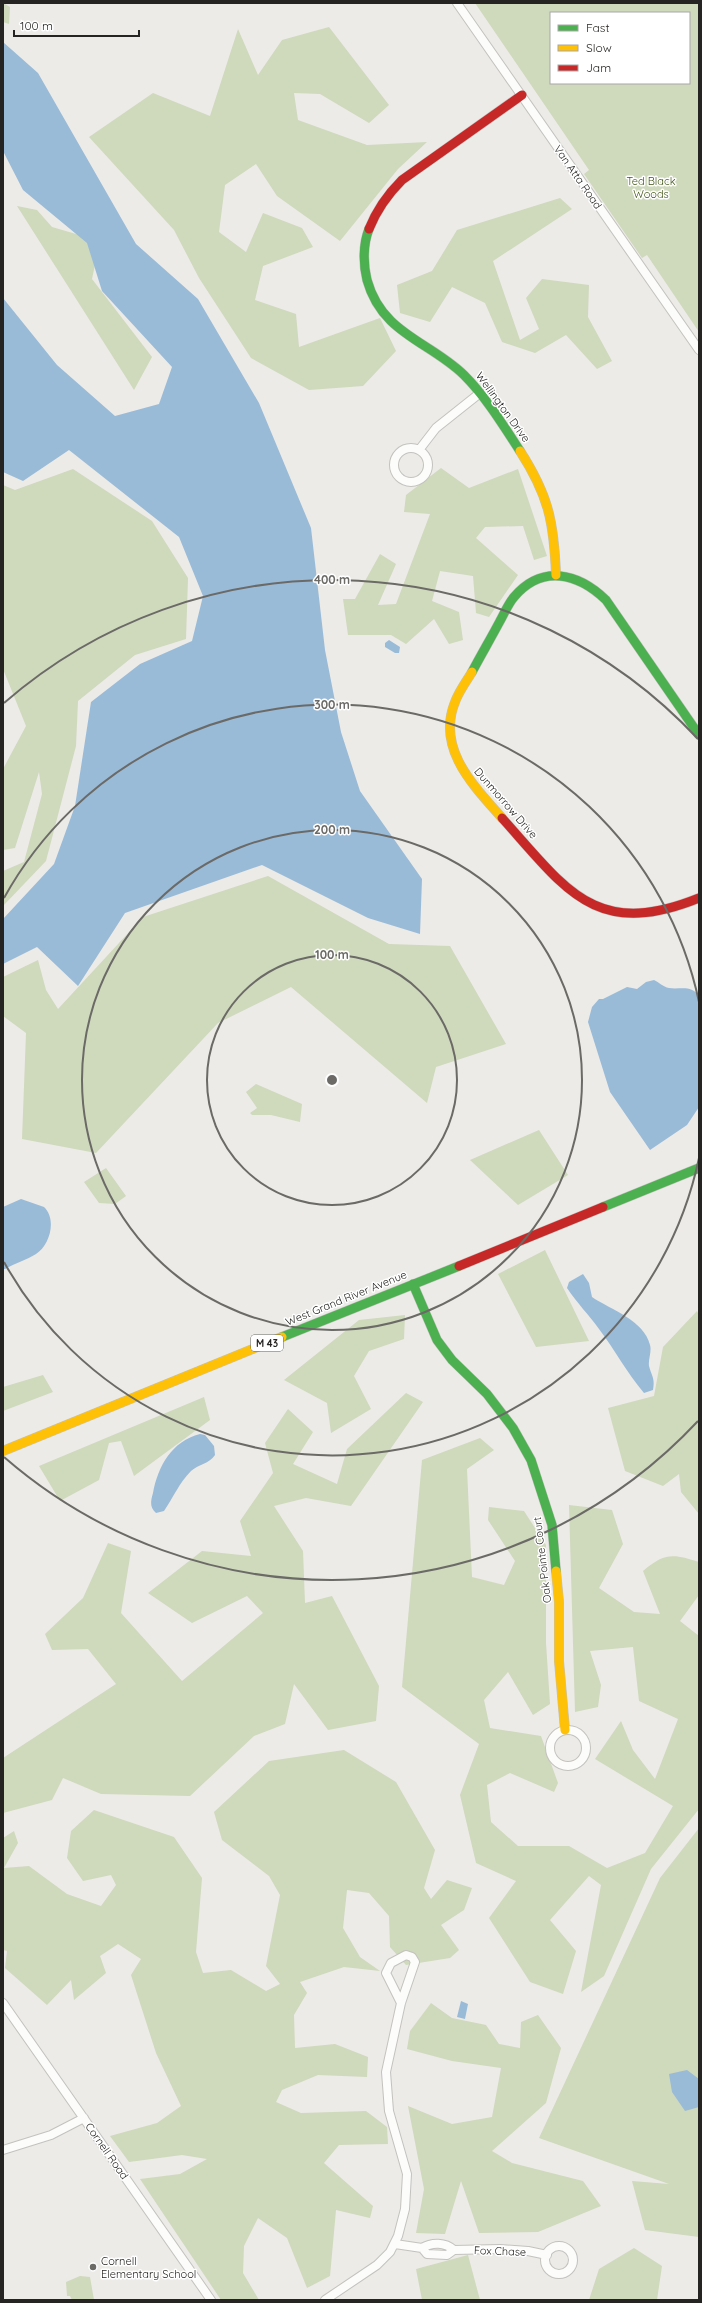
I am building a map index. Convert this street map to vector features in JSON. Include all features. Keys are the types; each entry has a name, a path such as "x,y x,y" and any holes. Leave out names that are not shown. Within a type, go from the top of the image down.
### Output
{"street":[{"name":"Van Atta Road","path":"457,3 699,350"},
{"name":"Wellington Drive","path":"522,95 394,186 372,216 366,236 364,252 367,281 382,312 399,330 457,368 480,393 529,464 544,492 553,521 556,575"},
{"path":"419,450 436,428 480,393"},
{"path":"408,448 419,450 424,454 428,462 425,475 413,482 401,478 394,467 397,455 408,448"},
{"path":"556,575 574,577 596,588 606,600 699,735"},
{"name":"Dunmorrow Drive","path":"556,575 532,582 517,594 466,680 455,702 451,719 451,744 454,754 466,777 562,885 588,904 618,913 652,914 680,906 699,898"},
{"name":"West Grand River Avenue","path":"3,1451 699,1168"},
{"name":"Oak Pointe Court","path":"413,1284 435,1336 452,1360 487,1394 513,1428 531,1460 543,1492 552,1525 560,1602 559,1661 565,1730"},
{"path":"565,1730 572,1730 580,1734 586,1747 582,1760 569,1766 556,1762 550,1749 555,1736 565,1730"},
{"path":"325,2300 377,2265 395,2244 405,2209 407,2186 404,2164 388,2111 386,2072 401,2003 415,1962 412,1957 406,1954 391,1963 386,1974 401,2003"},
{"name":"Cornell Road","path":"3,2003 211,2300"},
{"path":"3,2150 51,2135 84,2118"},
{"name":"Fox Chase","path":"395,2244 422,2248 427,2254 447,2255 454,2250 500,2249 528,2251 546,2255"}],"green space":[{"path":"3,3 10,7 9,24 3,22"},
{"name":"Ted Black Woods","path":"475,3 699,3 699,332 647,255 642,258 584,174 589,170"},
{"path":"329,27 389,105 369,123 320,94 294,93 298,120 367,145 427,142 398,169 340,241 277,196 256,164 225,185 219,232 246,252 263,213 302,228 313,247 263,266 255,300 296,314 299,347 380,318 396,351 363,386 309,390 251,358 199,278 174,230 89,137 153,93 210,116 238,29 258,75 282,40"},
{"path":"560,198 572,209 493,261 520,340 539,329 526,298 542,279 589,285 588,317 612,361 597,369 566,335 535,353 502,342 485,303 452,287 430,322 400,313 397,285 432,271 457,230"},
{"path":"17,206 37,210 52,227 100,241 92,279 152,357 134,390"},
{"path":"441,468 469,488 518,469 547,556 534,560 523,526 485,527 476,538 518,575 489,617 476,613 473,576 440,571 432,601 459,612 463,640 449,644 434,619 406,644 391,635 348,635 343,599 355,599 380,554 396,564 378,605 396,604 430,514 404,512 406,495"},
{"path":"73,469 152,521 188,578 186,639 135,655 78,701 76,746 46,861 3,906 3,871 24,862 42,794 39,772 15,848 3,850 3,769 26,726 3,669 3,485 15,490"},
{"path":"268,876 389,944 450,946 506,1044 436,1067 427,1103 291,987 218,1023 96,1153 22,1139 26,1033 3,1016 3,977 38,960 46,990 58,1009 143,917"},
{"path":"256,1084 302,1104 300,1122 271,1115 252,1115 250,1113 257,1108 246,1092"},
{"path":"539,1130 568,1175 518,1205 470,1160"},
{"path":"106,1168 126,1196 115,1204 99,1203 84,1182"},
{"path":"545,1250 589,1341 536,1347 498,1274"},
{"path":"697,1311 699,1315 699,1514 681,1492 679,1474 663,1486 625,1471 608,1408 654,1396 663,1347"},
{"path":"405,1315 404,1339 369,1351 354,1376 371,1409 331,1433 327,1403 284,1380 359,1320"},
{"path":"43,1375 53,1392 3,1411 3,1387"},
{"path":"406,1393 423,1402 351,1506 306,1498 274,1506 303,1551 305,1603 332,1596 379,1686 376,1721 328,1730 294,1684 285,1724 254,1736 190,1796 101,1794 63,1778 52,1800 3,1813 3,1758 116,1684 88,1649 52,1650 45,1634 83,1598 108,1543 131,1551 121,1613 182,1681 263,1613 247,1596 192,1623 148,1593 202,1551 251,1556 240,1521 273,1473 265,1443 288,1409 313,1432 293,1464 337,1484 347,1449"},
{"path":"204,1397 210,1420 134,1476 121,1441 109,1443 99,1480 60,1501 39,1466"},
{"path":"480,1438 494,1450 467,1469 472,1577 504,1585 515,1561 488,1520 489,1507 524,1511 546,1545 546,1643 550,1704 533,1715 508,1672 484,1700 490,1728 541,1736 558,1783 554,1792 510,1773 487,1785 491,1822 518,1846 569,1846 607,1868 645,1853 673,1806 595,1759 621,1721 633,1750 655,1779 678,1719 639,1701 633,1647 590,1651 601,1685 598,1707 575,1712 569,1505 612,1510 623,1544 599,1588 634,1612 660,1614 643,1571 658,1560 670,1556 683,1557 699,1562 699,1595 680,1621 699,1636 699,1809 651,1869 604,1976 581,1992 601,1885 589,1876 550,1920 576,1951 563,1994 530,1982 489,1918 516,1881 476,1863 460,1795 479,1744 402,1687 422,1460"},
{"path":"344,1750 396,1782 435,1850 424,1888 431,1899 447,1880 472,1888 464,1910 441,1925 459,1950 450,1958 406,1965 390,1947 389,1916 369,1893 347,1890 343,1928 360,1957 380,1971 344,1967 300,1982 307,1993 294,2015 295,2048 335,2044 368,2057 367,2077 318,2075 282,2090 276,2102 301,2113 366,2111 387,2127 388,2144 339,2145 324,2163 373,2206 370,2218 336,2210 330,2276 307,2288 287,2238 258,2218 244,2246 243,2273 259,2300 221,2300 140,2179 180,2174 207,2159 182,2155 129,2162 110,2136 157,2123 181,2106 156,2053 131,1975 141,1959 118,1944 100,1956 106,1973 74,2000 71,1980 47,2005 5,1968 7,1951 3,1950 3,1838 14,1831 18,1843 4,1868 29,1866 67,1894 101,1906 116,1885 111,1875 83,1881 67,1858 71,1831 94,1810 174,1837 202,1878 196,1952 203,1973 231,1970 266,1991 280,1984 266,1966 280,1895 269,1876 222,1840 214,1812 269,1761"},
{"path":"699,1828 699,2237 645,2230 632,2181 669,2184 539,2138 660,1878"},
{"path":"431,2003 452,2018 486,2025 499,2044 520,2048 521,2022 538,2015 561,2048 546,2103 492,2151 512,2163 583,2181 601,2206 538,2232 479,2233 461,2181 445,2234 416,2233 424,2189 408,2106 452,2124 492,2117 501,2068 452,2061 407,2049 410,2031"},
{"path":"634,2248 662,2266 657,2300 589,2300 599,2269"},
{"path":"468,2255 480,2300 422,2300 416,2269"},
{"path":"80,2276 90,2277 94,2300 72,2300 70,2296 67,2296 66,2282"}],"water":[{"path":"3,42 38,73 136,244 198,299 259,403 311,528 325,650 341,732 360,791 422,879 420,934 368,918 262,865 125,913 78,986 37,947 3,964 3,919 54,864 75,806 91,702 140,664 192,641 203,596 179,537 69,450 23,481 3,472 3,298 57,365 115,416 159,404 172,367 102,291 87,243 23,190 3,151"},
{"path":"389,640 400,647 399,653 395,653 385,647 385,643"},
{"path":"654,980 663,986 692,990 699,996 699,1107 687,1125 650,1150 610,1092 588,1022 592,1007 599,999 603,999 627,987 637,989 646,982"},
{"path":"21,1199 44,1207 50,1218 50,1232 45,1245 36,1254 3,1269 3,1207"},
{"path":"583,1274 589,1283 592,1297 626,1316 647,1336 650,1345 649,1366 654,1386 653,1390 644,1393 599,1329 567,1288 569,1282"},
{"path":"200,1434 205,1435 214,1446 215,1455 210,1460 191,1471 164,1511 156,1513 151,1506 151,1501 155,1483 163,1464 174,1449 182,1442 190,1437"},
{"path":"461,2001 468,2004 465,2019 457,2017"},
{"path":"687,2070 699,2079 699,2107 685,2111 672,2092 669,2074"}],"traffic: fast":[{"path":"369,229 364,261 367,280 374,298 384,313 395,325 450,363 464,375 487,402 520,451"},
{"path":"472,672 514,597 536,580 548,576 572,578 595,591 606,600 699,735"},
{"path":"603,1207 699,1168"},
{"path":"282,1337 459,1266"},
{"path":"413,1284 437,1340 452,1360 487,1394 513,1428 531,1460 552,1525 556,1571"}],"traffic: slow":[{"path":"520,451 530,467 544,496 554,540 556,575"},
{"path":"472,672 455,702 450,719 450,735 454,751 461,766 480,793 502,818"},
{"path":"3,1451 282,1337"},
{"path":"556,1571 559,1602 559,1661 565,1730"}],"traffic: jam":[{"path":"369,229 375,215 383,203 402,180 522,95"},
{"path":"502,818 565,886 586,900 608,910 633,913 663,910 699,898"},
{"path":"459,1266 603,1207"}],"place":[{"name":"Cornell Elementary School","path":"93,2267"}]}
